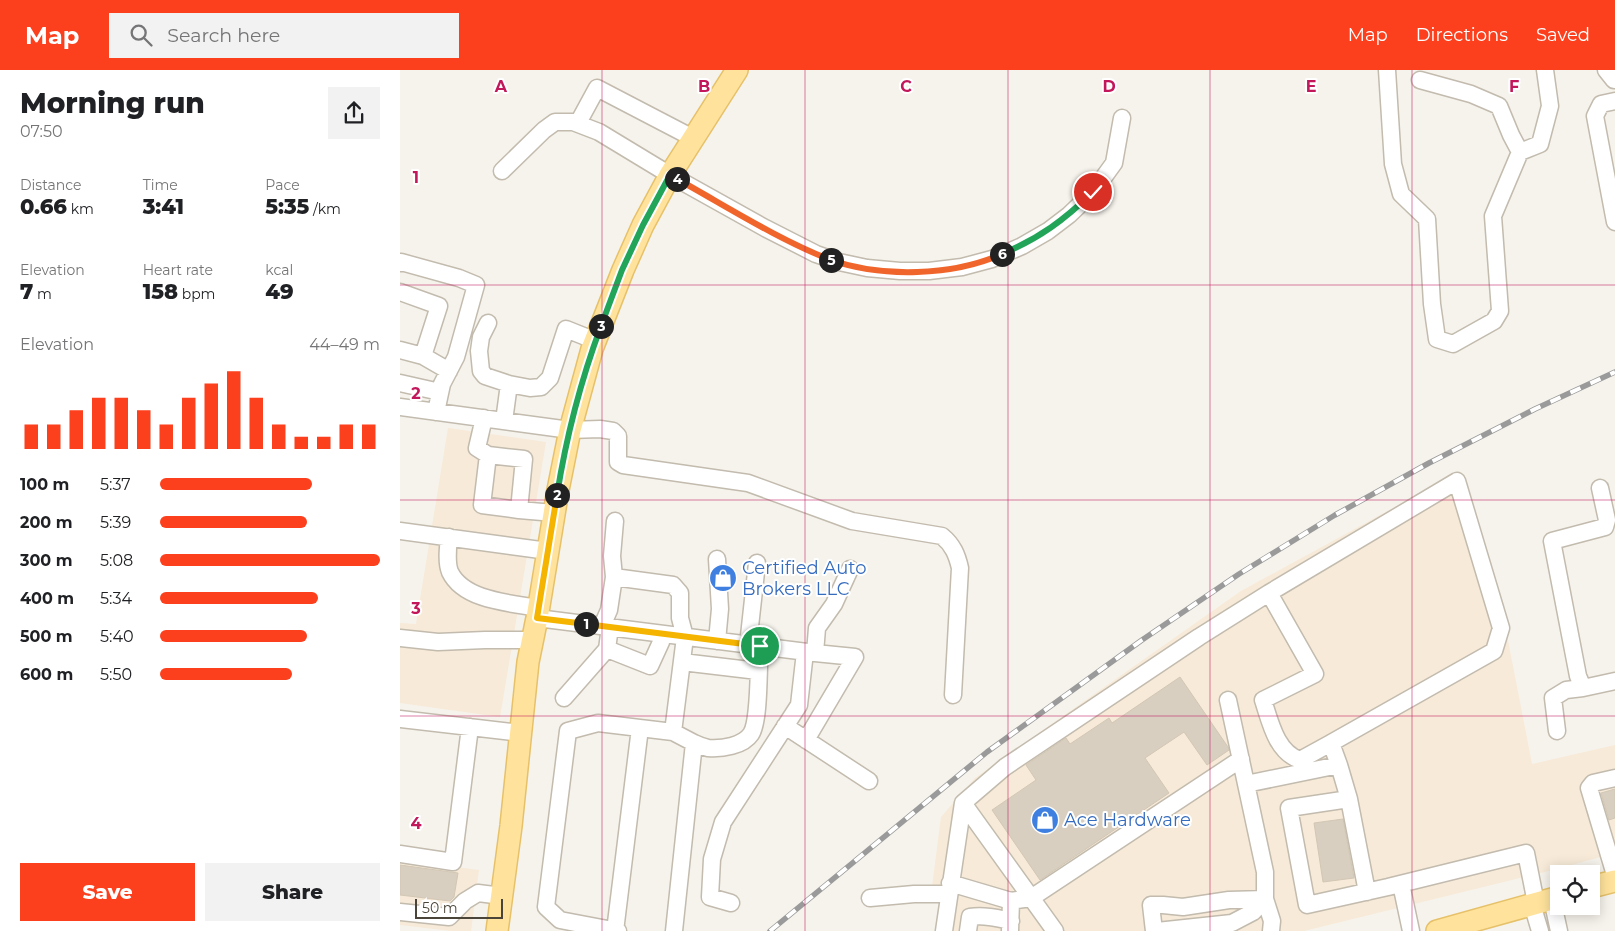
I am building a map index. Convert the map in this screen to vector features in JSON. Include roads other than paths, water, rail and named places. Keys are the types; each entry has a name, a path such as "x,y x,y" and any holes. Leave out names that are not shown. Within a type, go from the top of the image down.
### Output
{"main road":[{"path":"497,931 511,826 528,662 570,430 596,341 622,270 643,225 670,175 734,71"},
{"path":"1600,885 1615,881"},
{"path":"1437,931 1545,901"}],"street":[{"path":"1387,70 1393,164 1401,194 1427,219 1432,304 1437,339 1453,344 1494,321 1500,311 1493,216 1520,152 1540,144 1550,106 1545,70"},
{"path":"1420,80 1471,94 1499,106 1520,152"},
{"path":"578,123 597,88 693,138"},
{"path":"1615,101 1601,104 1596,116 1615,222"},
{"path":"502,171 544,130 555,122 578,123 599,132 764,228 816,254 839,262 867,268 900,272 929,271 962,267 992,258 1022,246 1048,231 1093,192 1114,163 1122,118"},
{"path":"400,263 459,278 476,286 456,358 442,384 436,412"},
{"path":"400,292 439,306 423,356"},
{"path":"488,323 481,337 481,371 484,376 530,388 541,388 550,378 566,329 596,341"},
{"path":"400,350 423,356 449,371"},
{"path":"400,383 440,392"},
{"path":"504,421 509,384"},
{"path":"400,407 570,430 600,429 613,431 618,436 618,462 622,465 748,483 852,521 942,536 950,542 957,555 960,568 953,695"},
{"path":"484,418 477,448 488,455 524,460 519,510"},
{"path":"488,455 482,505 554,513"},
{"path":"944,931 963,803 1005,767 1199,637 1269,593 1457,481 1500,628 1494,651 1300,760 1291,757 1276,737 1263,700 1315,674 1269,593"},
{"path":"1583,688 1578,676 1552,541 1605,527 1607,520 1600,488"},
{"path":"564,698 607,649 606,627 614,577 612,556 615,521"},
{"path":"400,531 449,536 548,551"},
{"path":"449,536 450,571 463,587 486,598 538,613 606,627 855,657 806,740"},
{"path":"717,559 720,609 717,641"},
{"path":"640,728 616,931 560,920 546,907 568,731 598,723 640,728 672,732 708,748 740,743 751,734 757,716 758,671 754,646 757,563"},
{"path":"731,903 710,897 712,859 724,822 798,705 817,628 834,604 850,569"},
{"path":"614,577 672,584 680,593 680,618 685,637 672,732"},
{"path":"607,649 650,666 661,642 662,634"},
{"path":"400,638 438,642 533,640"},
{"path":"682,662 758,671"},
{"path":"1557,732 1552,698 1566,690 1615,681"},
{"path":"1228,700 1265,872 1265,899 1274,928"},
{"path":"400,719 521,733"},
{"path":"785,726 869,781"},
{"path":"400,854 453,862 470,727"},
{"path":"1331,742 1349,799 1367,892"},
{"path":"674,931 694,743"},
{"path":"870,898 949,889 1011,901 1031,898 1241,759"},
{"path":"1246,784 1339,765"},
{"path":"1615,778 1593,783 1589,788 1615,875"},
{"path":"1349,799 1289,808 1307,905 1526,853 1559,931"},
{"path":"963,803 1055,931"},
{"path":"1401,884 1411,931"},
{"path":"400,912 448,924 465,901 478,893 502,896"},
{"path":"1155,931 1151,905 1183,907 1230,900 1265,899"},
{"path":"1155,931 1232,923 1253,912 1265,899"},
{"path":"968,931 970,917 978,916 986,924 1010,926 1011,901"},
{"path":"1540,931 1545,901"},
{"path":"1155,931 1165,918 1183,907"}],"railway":[{"path":"770,931 987,752 1142,640 1239,574 1335,515 1429,463 1535,409 1615,372"}],"place":[{"name":"Certified Auto Brokers LLC","path":"723,578"},
{"name":"Ace Hardware","path":"1045,820"}]}
